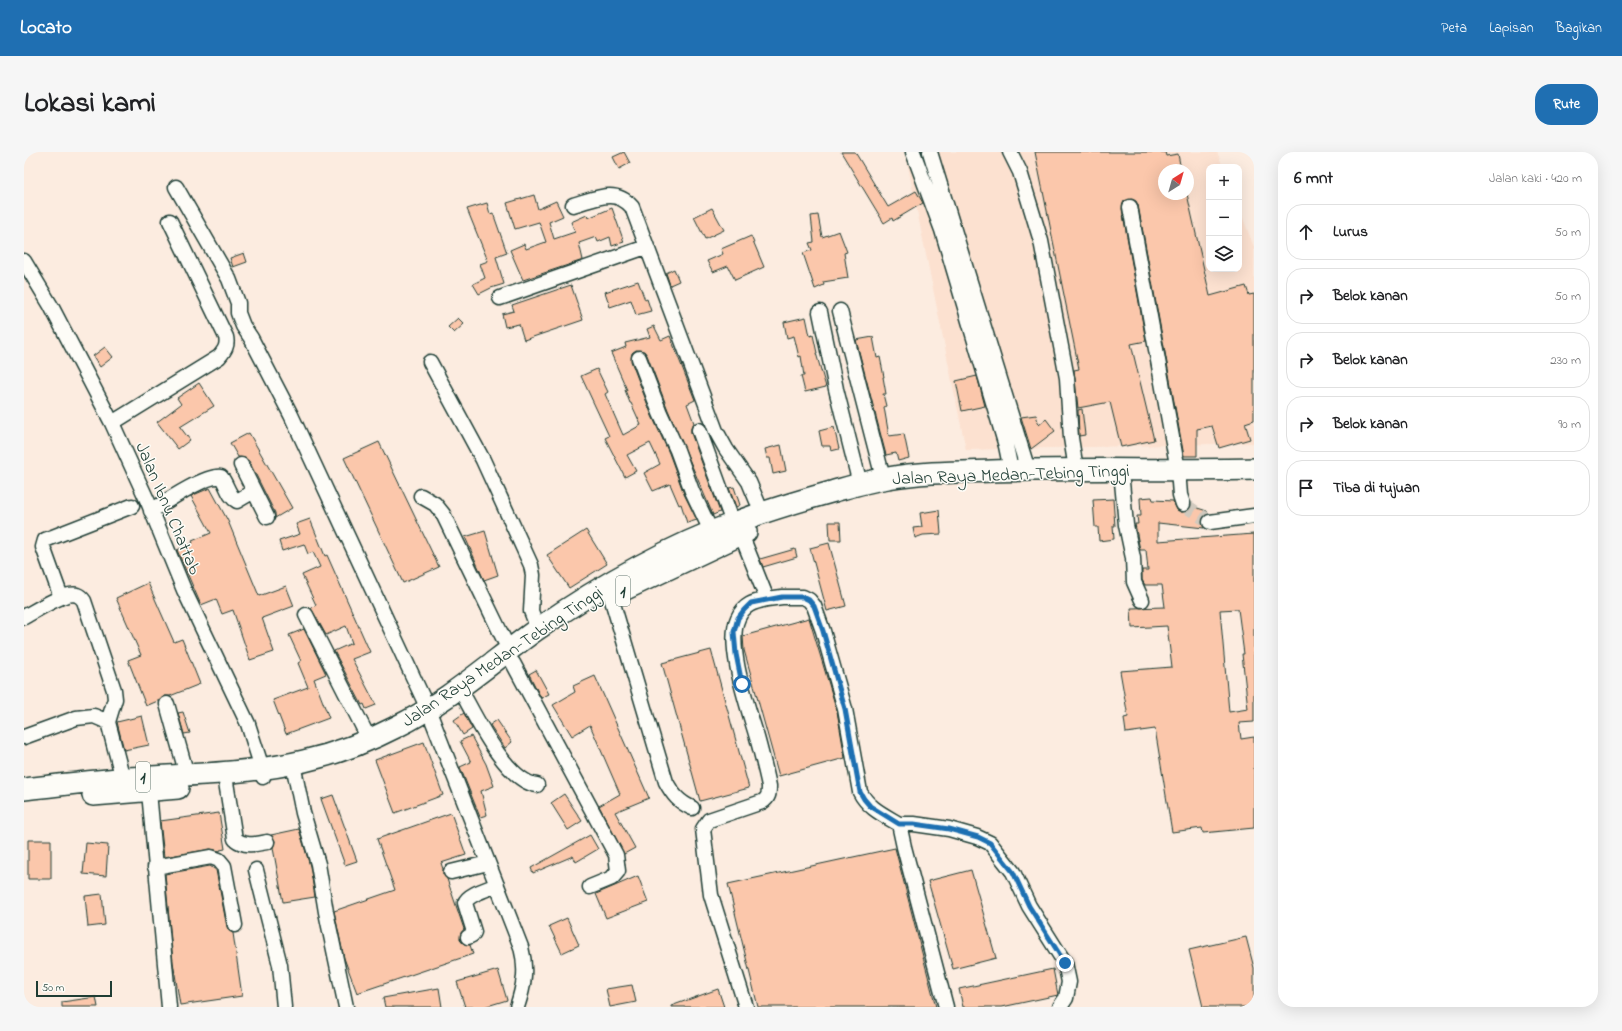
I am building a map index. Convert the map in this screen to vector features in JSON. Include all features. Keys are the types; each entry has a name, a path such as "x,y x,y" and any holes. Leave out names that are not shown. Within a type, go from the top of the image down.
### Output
{"highway":[{"name":"Jalan Raya Medan-Tebing Tinggi","path":"24,789 123,779 187,775 262,773 295,774 321,770 377,750 430,714 452,693 511,656 611,597 762,513 883,478 916,474 1076,469 1254,483"},
{"name":"Jalan Raya Medan-Tebing Tinggi","path":"24,800 149,792 226,782 331,754 430,714 465,698 538,629 616,579 658,555 711,531 737,528 771,521 839,500 892,490 952,483 1048,481 1122,482 1254,470"}],"street":[{"path":"913,152 942,230 1006,446 1019,470"},
{"path":"930,152 1019,470"},
{"path":"1010,152 1020,172 1042,240 1067,378 1071,438 1076,469"},
{"path":"176,187 229,279 238,303 238,313 243,326 251,338 291,415 430,714 524,958 525,978 517,1007"},
{"path":"573,205 608,196 623,199 632,207 716,431 726,449 749,482 762,513"},
{"path":"1130,207 1178,476 1180,495 1183,504"},
{"path":"112,423 220,357 226,347 226,337 170,221"},
{"path":"500,298 646,247"},
{"name":"Jalan Ibnu Chattab","path":"24,261 51,306 112,423 184,590 248,724 262,773"},
{"path":"840,311 883,478"},
{"path":"820,312 836,389 860,484"},
{"path":"639,358 660,413 677,450 692,491 711,531"},
{"path":"430,362 482,460 531,565 533,575 531,611 538,629"},
{"path":"699,430 737,528 767,599"},
{"path":"241,465 267,517"},
{"path":"151,511 201,482 218,476 225,481 231,496 238,501 254,491"},
{"path":"1122,482 1126,525 1133,558 1134,582 1142,600"},
{"path":"422,496 434,504 443,514 511,656 616,855 618,871 612,878 590,887"},
{"path":"62,597 43,546 45,540 132,506"},
{"path":"1210,522 1254,516"},
{"path":"24,617 62,597 71,594 77,594 84,601 114,690 115,698 108,722 123,779"},
{"path":"611,597 666,782 674,796 682,804 692,808"},
{"path":"746,1007 711,895 703,829 709,820 762,802 766,800 769,795 769,786 740,677 734,632 738,618 751,603 782,597 803,597 814,606 823,631 845,709 860,792 864,799 870,806 899,824 914,824 949,829 978,837 990,843 1013,872 1029,906 1065,963 1069,982 1066,998 1060,1007"},
{"path":"306,614 369,739"},
{"path":"465,698 485,735 505,762 522,780 530,784 537,785"},
{"path":"167,704 187,775"},
{"path":"24,737 76,718 94,716 108,722"},
{"path":"295,774 318,864 326,912 346,1007"},
{"path":"226,782 235,840 242,844 267,842"},
{"path":"149,792 169,1007"},
{"path":"899,824 946,1007"},
{"path":"155,868 211,857 219,860 224,866 235,925"},
{"path":"450,872 488,863"},
{"path":"256,870 280,965 284,1007"},
{"path":"468,937 474,932 465,903 466,900 469,897 497,885"}],"shaded area":[{"path":"905,152 1217,152 1222,164 1206,164 1206,272 1242,272 1242,216 1254,247 1254,443 966,450"}],"building":[{"path":"624,152 630,163 619,169 613,157"},
{"path":"841,152 855,152 888,207 916,191 923,203 893,221 892,218 884,223"},
{"path":"1035,152 1165,152 1166,156 1178,154 1180,164 1158,164 1158,200 1188,200 1210,296 1246,286 1249,295 1254,294 1254,420 1245,423 1250,439 1219,448 1212,426 1197,429 1197,456 1184,456 1138,205 1136,201 1132,199 1124,201 1122,209 1146,341 1131,344 1154,440 1121,447 1110,402 1078,408 1074,370 1079,369"},
{"path":"534,195 538,209 556,201 563,216 549,222 554,239 575,232 571,222 587,215 588,218 612,208 624,242 612,246 610,237 598,242 596,237 579,243 583,260 523,280 510,250 524,244 526,249 546,242 539,222 515,229 507,203"},
{"path":"487,203 490,214 493,213 507,253 496,257 504,284 479,294 473,284 485,278 480,264 488,261 467,209"},
{"path":"712,208 724,230 705,239 694,217"},
{"path":"818,215 822,237 839,231 847,252 844,253 848,278 823,282 824,285 815,289 803,253 812,250 809,243 814,242 811,216"},
{"path":"751,236 764,267 735,280 728,266 713,272 707,261 723,254 721,249"},
{"path":"244,253 247,262 233,267 230,258"},
{"path":"674,269 679,281 670,285 666,273"},
{"path":"638,281 651,311 636,315 631,300 610,307 605,292"},
{"path":"571,285 583,320 524,340 519,324 505,327 502,314 514,311 512,305"},
{"path":"806,317 810,336 813,335 816,353 826,387 805,392 801,376 804,376 801,356 799,357 794,336 787,338 784,322"},
{"path":"458,318 464,324 454,333 448,327"},
{"path":"654,326 661,340 670,336 695,400 687,404 694,423 691,428 691,433 720,512 713,515 668,410 647,355 644,351 636,350 632,353 631,361 652,416 669,453 684,494 697,520 687,523 681,504 679,505 670,484 653,491 644,473 660,464 650,443 627,455 636,471 625,477 605,438 609,436 581,376 597,369 608,392 605,394 623,435 641,425 630,403 625,390 627,390 611,353 626,347 625,343 650,337 647,329"},
{"path":"873,337 877,358 880,357 884,377 886,394 883,394 886,406 884,407 889,436 904,434 909,458 898,461 896,453 886,455 856,340"},
{"path":"105,347 113,357 100,367 93,356"},
{"path":"977,376 985,406 962,411 956,381"},
{"path":"199,383 214,406 180,427 190,440 178,449 157,422 181,404 177,398"},
{"path":"1082,409 1085,435 1079,436 1078,410"},
{"path":"1036,415 1039,425 1046,419 1055,431 1031,449 1021,417"},
{"path":"834,427 839,449 831,451 830,446 822,446 819,431"},
{"path":"249,433 292,508 275,518 275,513 249,461 245,458 238,457 230,443"},
{"path":"379,442 439,567 403,583 344,458"},
{"path":"781,445 786,471 773,474 770,458 767,458 765,449"},
{"path":"734,487 740,505 736,507 729,488"},
{"path":"210,488 228,521 259,596 286,586 294,606 262,618 274,652 250,660 233,610 222,614 216,599 201,605 177,550 193,543 192,541 211,533 191,496"},
{"path":"1152,497 1153,500 1173,501 1177,510 1181,512 1186,512 1191,506 1207,511 1208,514 1202,519 1204,528 1158,523 1158,541 1254,534 1254,722 1239,723 1241,739 1254,737 1254,828 1203,833 1202,828 1172,832 1155,729 1126,733 1124,718 1128,717 1120,671 1172,667 1167,626 1132,628 1131,608 1165,607 1162,585 1145,585 1142,580 1142,570 1148,570 1146,550 1140,550 1135,524 1138,524 1137,516 1141,516 1140,498","holes":["1238,609 1244,654 1242,654 1248,709 1229,712 1220,610"]},
{"path":"1113,499 1115,526 1113,526 1114,539 1099,541 1098,527 1095,527 1093,500"},
{"path":"939,510 941,534 923,535 915,538 913,528 922,527 920,513"},
{"path":"310,519 325,556 327,555 370,652 352,659 376,705 366,709 364,704 362,705 334,651 352,643 346,626 326,635 311,608 316,605 302,575 320,567 313,552 308,554 304,544 282,551 279,541 300,534 296,524"},
{"path":"829,522 840,522 841,540 830,540"},
{"path":"586,530 607,564 569,588 547,555"},
{"path":"485,531 498,575 484,580 465,537"},
{"path":"829,543 846,606 827,611 810,548"},
{"path":"795,549 797,557 763,567 760,559"},
{"path":"148,583 174,642 182,639 200,684 170,696 164,696 160,700 146,706 128,660 141,655 116,598"},
{"path":"809,618 837,711 845,758 779,776 744,650 743,636"},
{"path":"304,629 326,674 314,679 329,718 286,734 273,700 308,687 298,663 301,661 289,635"},
{"path":"711,650 749,788 700,801 662,663"},
{"path":"536,670 549,694 541,698 529,674"},
{"path":"595,676 649,798 615,812 635,848 624,854 599,806 620,794 590,725 572,736 553,705 575,692 573,686"},
{"path":"183,712 190,733 184,734 178,713"},
{"path":"464,713 472,729 463,735 454,720"},
{"path":"142,716 149,745 124,750 117,722"},
{"path":"497,720 512,742 505,748 490,725"},
{"path":"471,736 486,764 494,786 481,791 487,815 480,817 460,767 471,762 460,741"},
{"path":"424,742 443,795 395,813 375,760"},
{"path":"564,794 582,821 568,830 551,803"},
{"path":"333,795 357,861 345,865 321,799"},
{"path":"219,813 225,849 220,851 210,849 164,857 160,821"},
{"path":"451,813 466,855 441,863 443,874 447,879 464,929 461,933 460,940 464,944 470,945 473,954 357,993 344,958 334,911 395,890 377,839"},
{"path":"299,829 310,866 315,897 283,902 273,848 275,841 271,835"},
{"path":"590,835 598,849 576,862 573,856 533,873 531,868"},
{"path":"28,840 51,840 51,879 28,879"},
{"path":"86,843 108,845 106,876 83,874"},
{"path":"895,848 936,1007 758,1007 728,884"},
{"path":"210,866 216,870 227,927 229,931 233,933 242,996 180,1005 173,962 165,874"},
{"path":"971,870 996,958 953,969 928,881"},
{"path":"638,876 648,902 606,918 596,894"},
{"path":"102,894 105,925 88,927 85,896"},
{"path":"567,918 579,945 562,953 549,926"},
{"path":"1246,937 1254,968 1254,1007 1203,1007 1189,950"},
{"path":"1053,969 1058,995 1002,1007 963,1007 959,989"},
{"path":"498,970 507,1000 484,1007 465,1007 457,982"},
{"path":"632,985 636,1002 610,1007 606,989"},
{"path":"439,988 442,1007 385,1007 383,998"},
{"path":"718,989 724,1007 671,1007 671,1006"},
{"path":"96,997 98,1007 62,1007 62,1002"}],"tunnel":[{"path":"1183,504 1210,522"}],"route":[{"path":"742,684 736,654 734,632 738,618 744,610 751,603 782,597 795,596 803,597 809,600 814,606 823,631 845,709 860,792 864,799 870,806 899,824 914,824 949,829 978,837 990,843 1013,872 1029,906 1065,963"}]}
